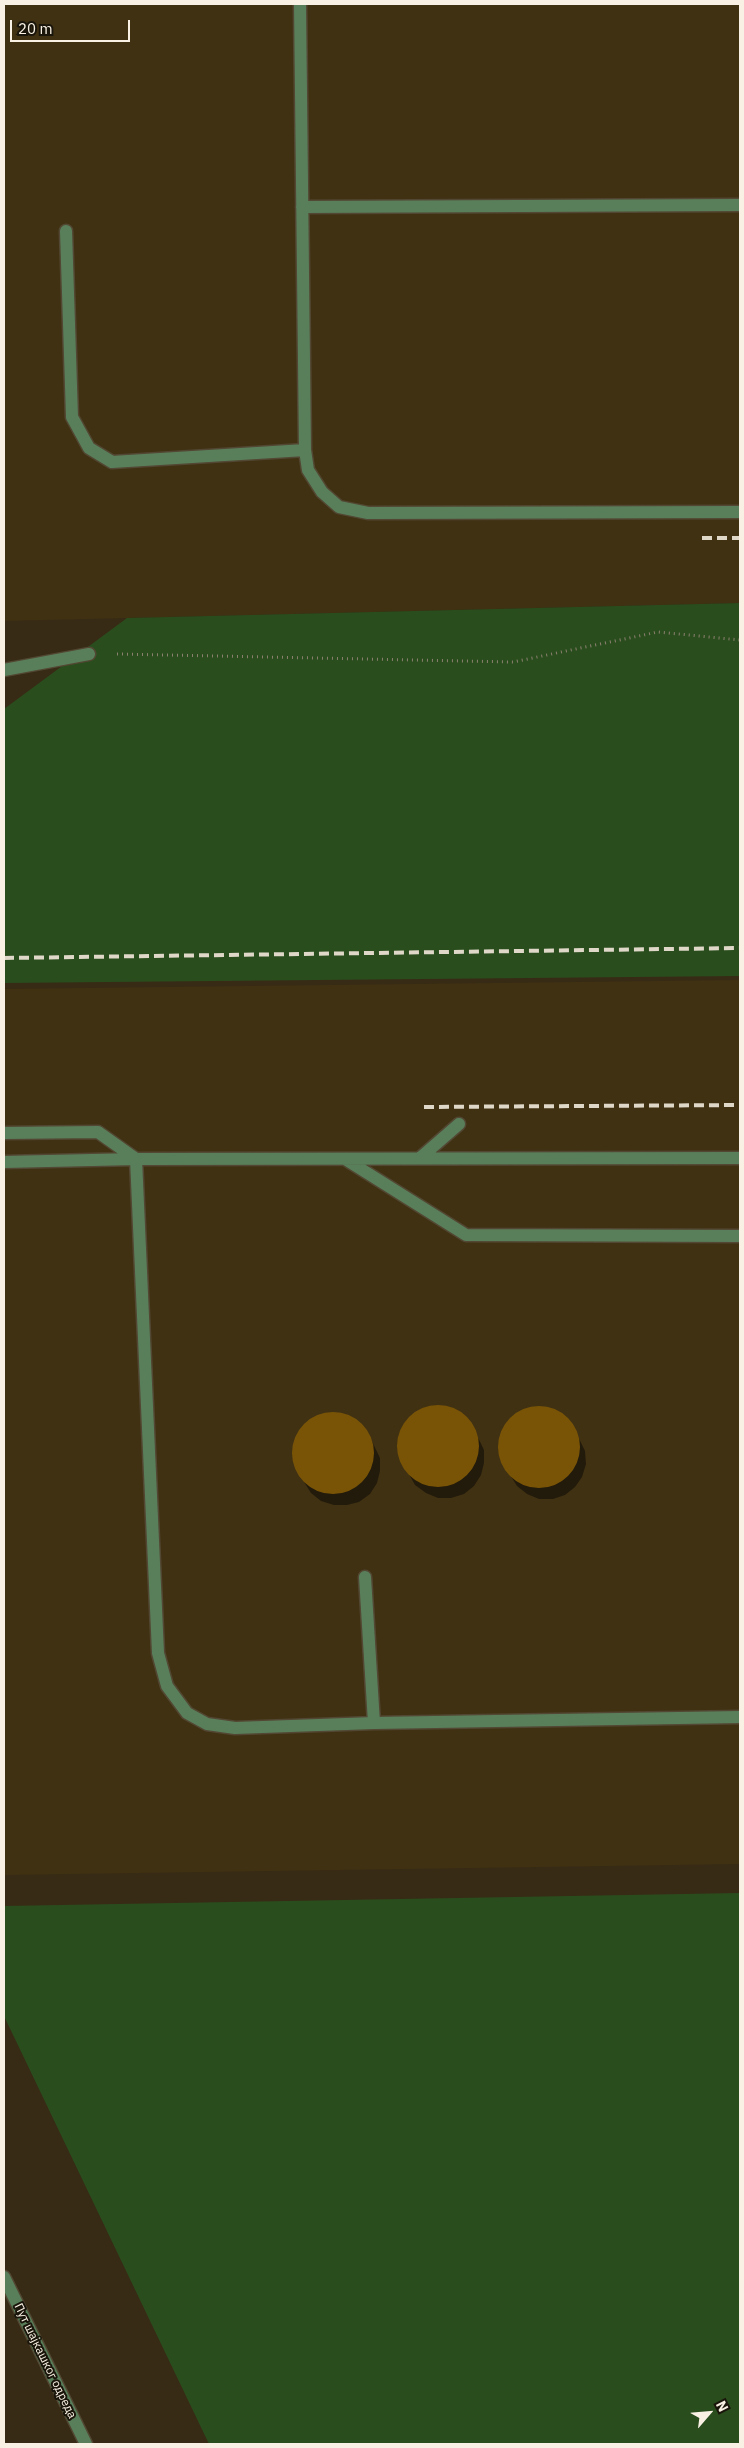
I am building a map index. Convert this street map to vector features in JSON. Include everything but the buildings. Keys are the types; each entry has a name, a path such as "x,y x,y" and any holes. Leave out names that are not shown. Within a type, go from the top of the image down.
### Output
{"street":[{"path":"300,4 305,450 308,470 322,492 338,507 368,513 740,512"},
{"path":"302,207 740,204"},
{"path":"66,231 72,417 89,448 112,462 305,450"},
{"path":"4,670 89,654"},
{"path":"420,1158 458,1124"},
{"path":"4,1133 98,1132 136,1159"},
{"path":"344,1158 466,1236 740,1236"},
{"path":"4,1162 136,1159 740,1158"},
{"path":"136,1159 158,1653 167,1686 188,1713 207,1724 235,1728 374,1723 740,1717"},
{"path":"365,1577 374,1723"},
{"name":"Пут шајкашког одреда","path":"4,2277 86,2444"}],"path":[{"path":"89,654 514,662 658,632 740,640"}],"shaded area":[{"path":"4,4 740,4 740,603 4,621"},
{"path":"740,980 740,1864 4,1875 4,989"}],"green space":[{"path":"740,603 740,976 4,983 4,709 127,618"},
{"path":"740,1893 740,2444 209,2444 4,2016 4,1906"}],"railway":[{"path":"702,538 740,538"},
{"path":"4,958 740,948"},
{"path":"424,1107 740,1105"}]}
